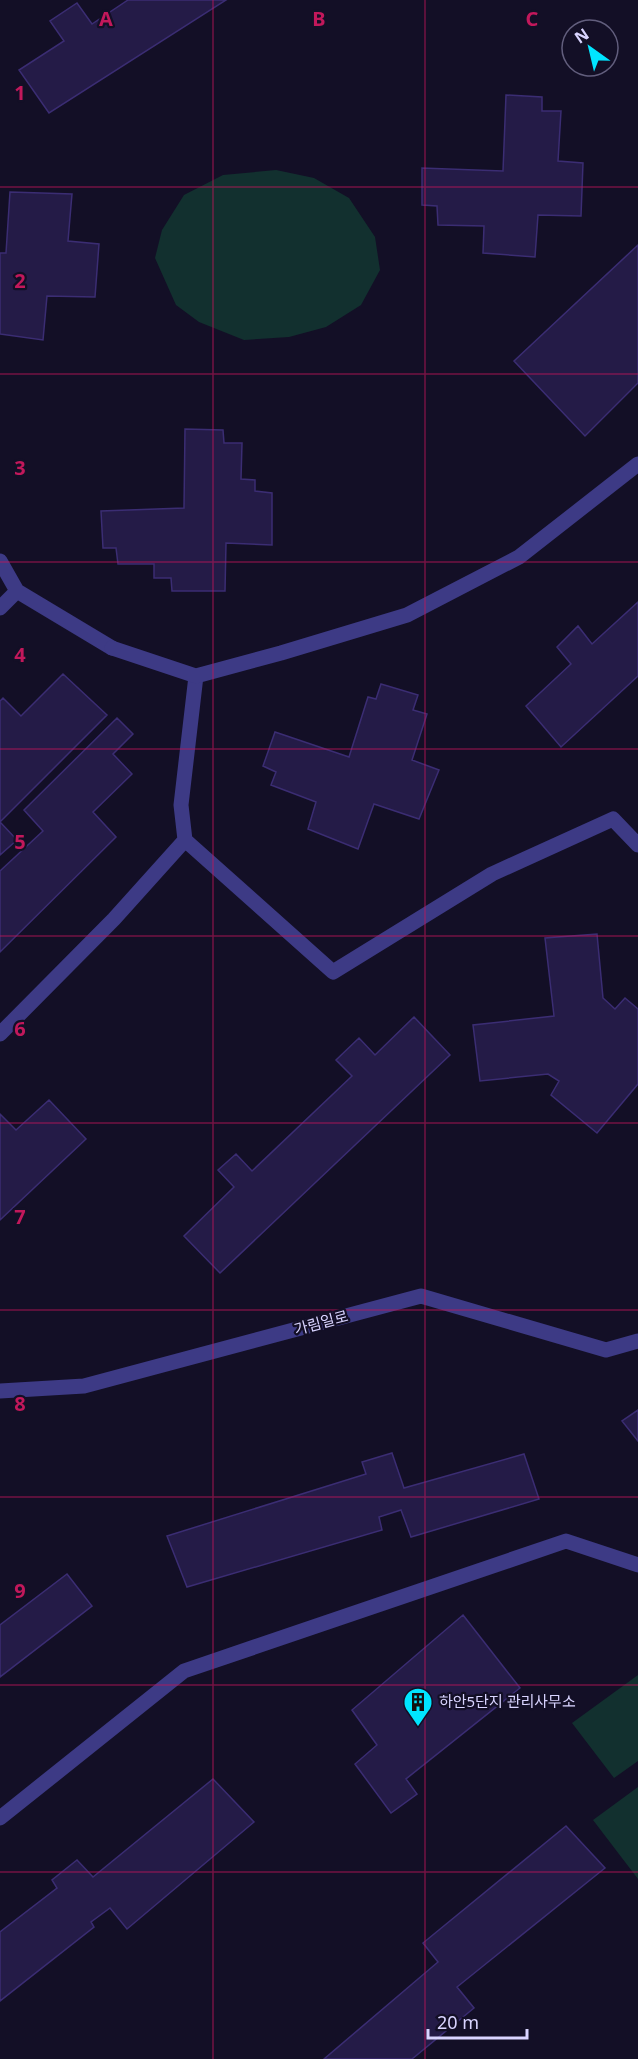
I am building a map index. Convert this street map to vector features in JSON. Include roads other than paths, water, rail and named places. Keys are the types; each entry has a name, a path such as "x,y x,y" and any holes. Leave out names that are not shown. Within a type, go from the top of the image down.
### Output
{"street":[{"path":"0,561 17,591 112,648 196,676 407,615 519,557 638,464"},
{"path":"0,609 17,591"},
{"path":"0,1034 114,920 184,840 182,805 196,676"},
{"path":"184,840 333,972 492,874 613,819 638,845"},
{"name":"가림일로","path":"0,1391 84,1386 421,1296 606,1350 638,1341"},
{"path":"0,1818 184,1671 566,1541 638,1565"}],"place":[{"name":"하안5단지 관리사무소","path":"418,1728"}]}
